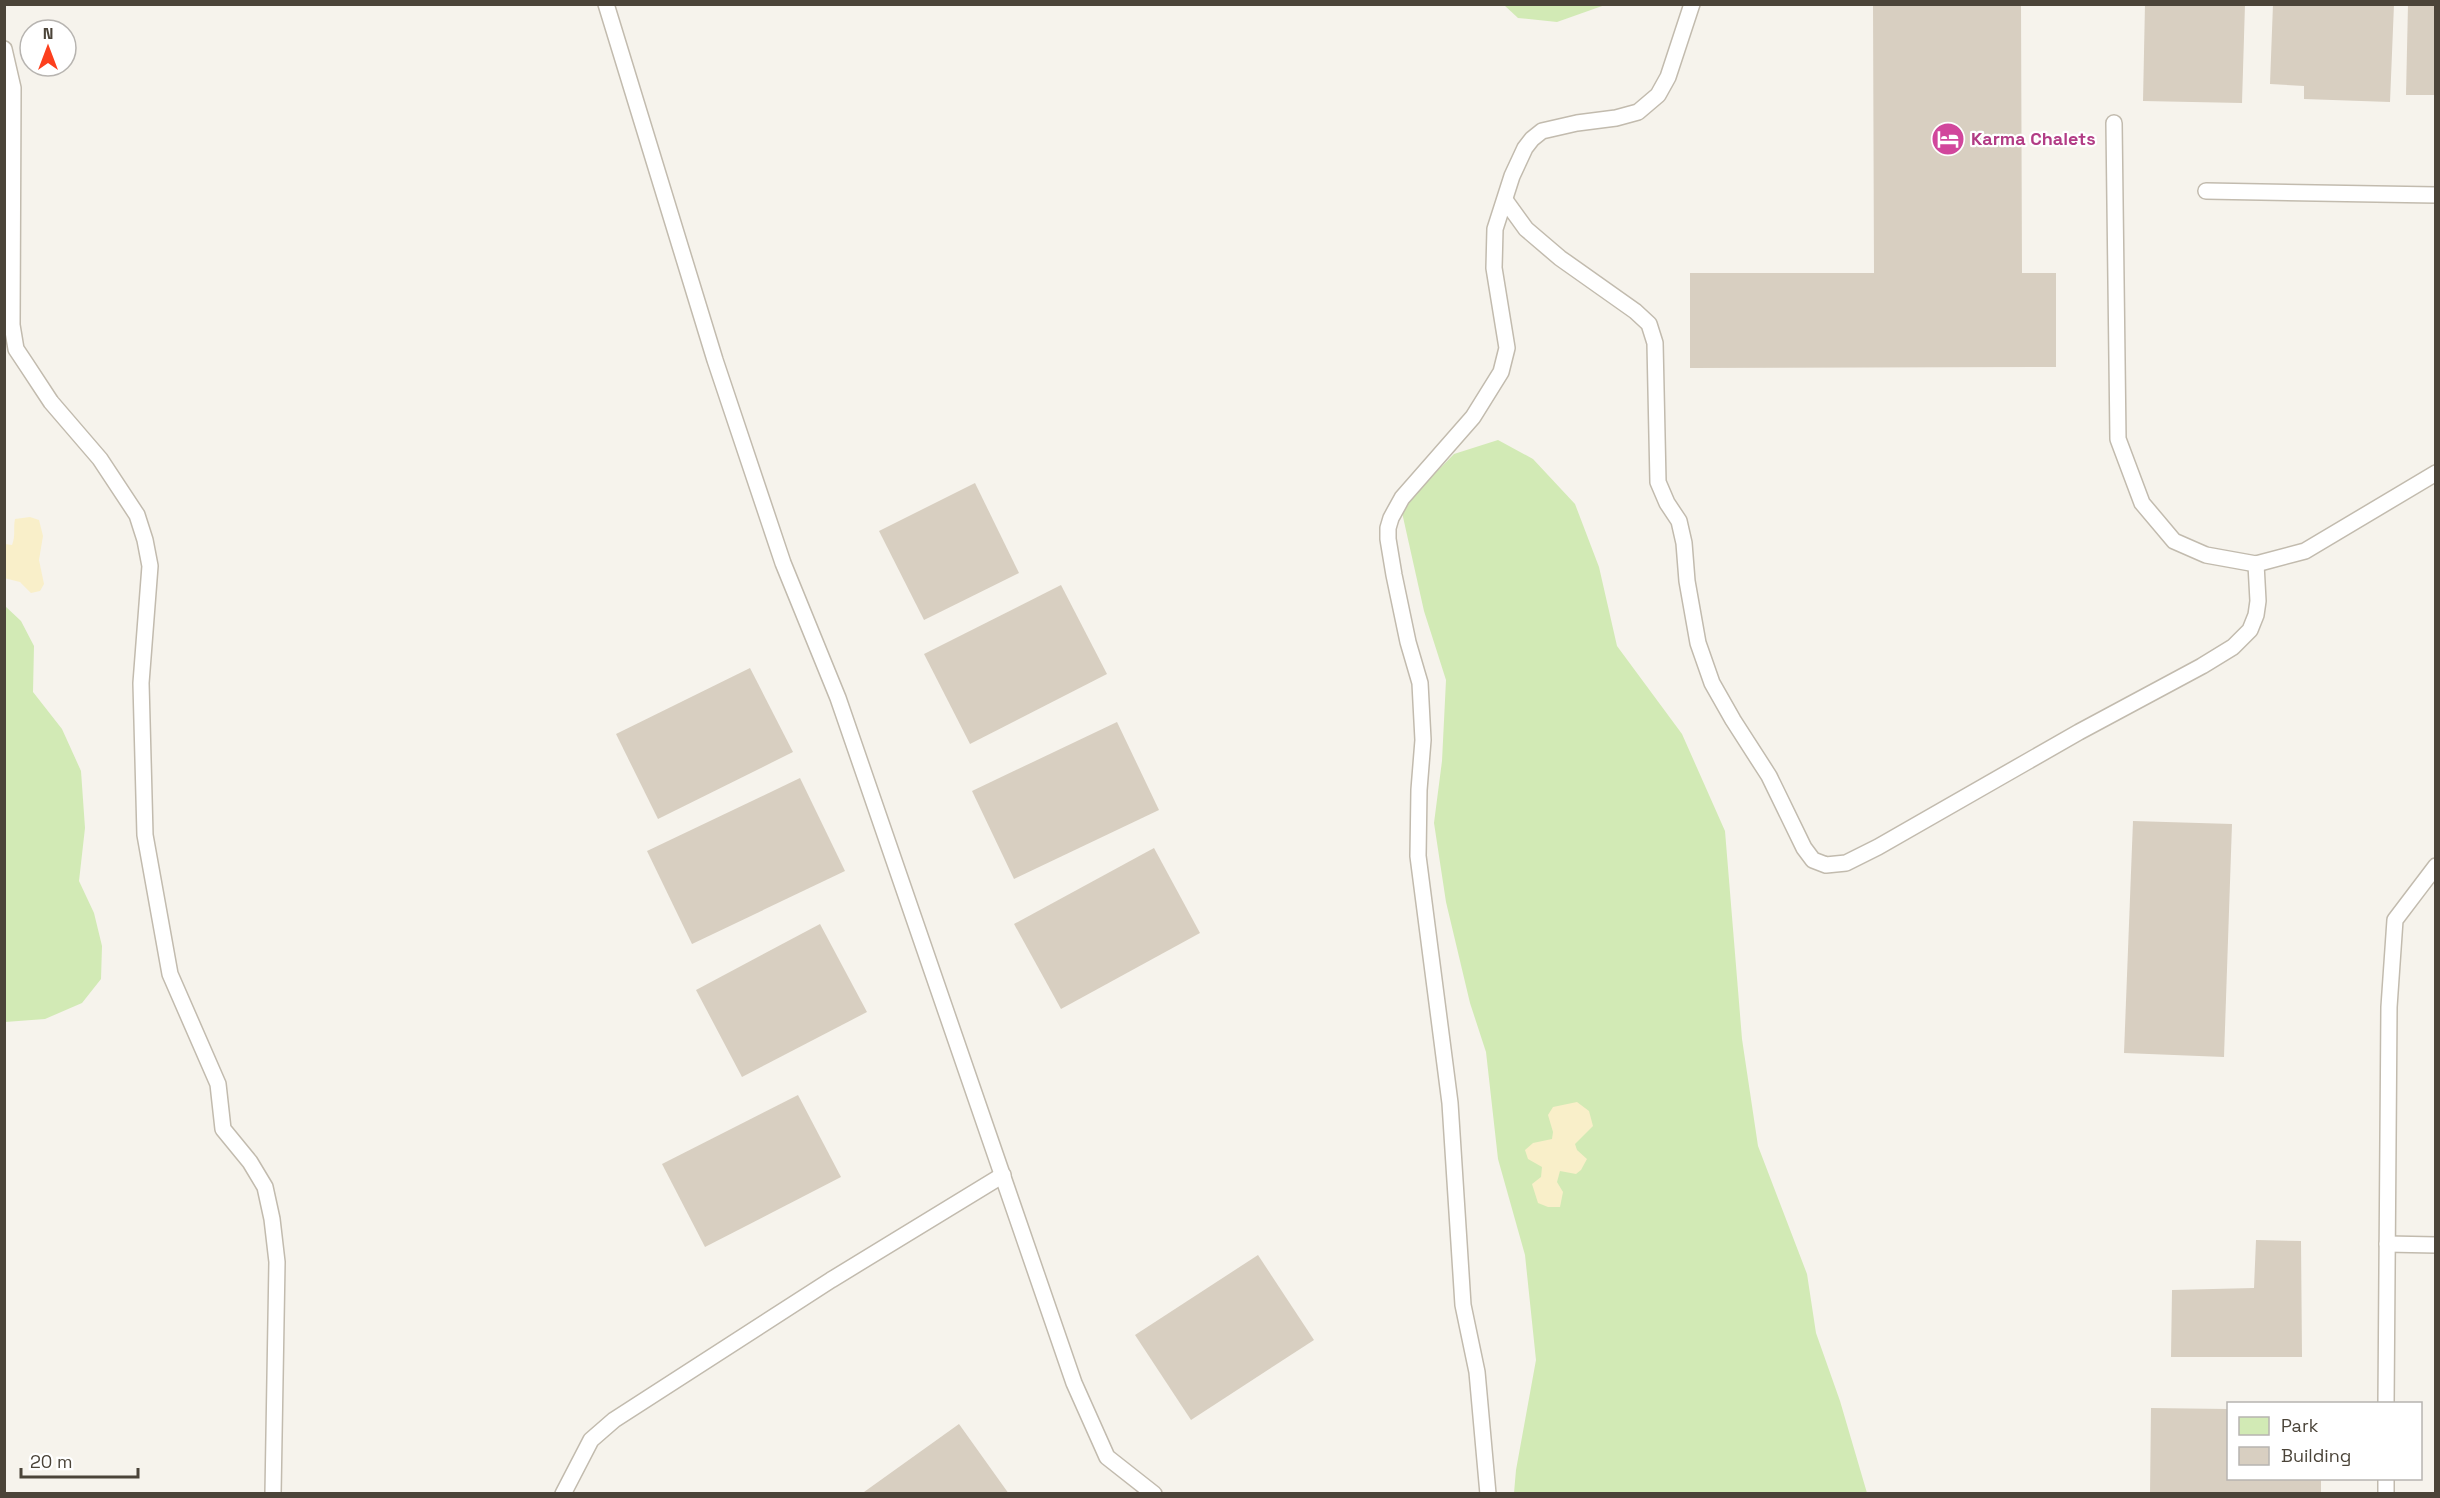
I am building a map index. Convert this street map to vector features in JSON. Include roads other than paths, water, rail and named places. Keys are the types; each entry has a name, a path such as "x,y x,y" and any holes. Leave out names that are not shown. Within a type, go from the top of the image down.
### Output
{"lane":[{"path":"606,4 715,360 783,563 838,698 1074,1383 1107,1456 1154,1494"},
{"path":"1488,1494 1477,1372 1463,1305 1450,1103 1418,856 1419,789 1423,740 1420,683 1408,642 1388,539 1391,518 1402,498 1473,417 1501,372 1507,348 1494,268 1496,229 1512,176 1525,148 1542,131 1577,123 1616,118 1638,111 1658,95 1668,76 1692,4"},
{"path":"4,49 13,88 12,325 16,349 51,402 100,459 137,515 145,540 150,566 141,683 145,836 170,974 218,1084 223,1129 250,1162 265,1187 272,1219 277,1262 273,1494"},
{"path":"2114,123 2118,439 2142,503 2174,541 2206,555 2256,564 2305,550 2436,473"},
{"path":"2206,190 2436,195"},
{"path":"1505,200 1526,229 1560,258 1635,311 1649,324 1655,343 1658,482 1667,503 1679,521 1698,642 1712,683 1769,776 1804,848 1813,860 1826,865 1846,863 1878,847 2233,647 2250,630 2256,615 2258,601 2256,564"},
{"path":"2386,1402 2389,1007 2395,920 2436,866"},
{"path":"562,1494 591,1440 615,1420 831,1280 1003,1175"},
{"path":"2387,1244 2436,1245"}],"place":[{"name":"Karma Chalets","path":"1948,139"}]}
